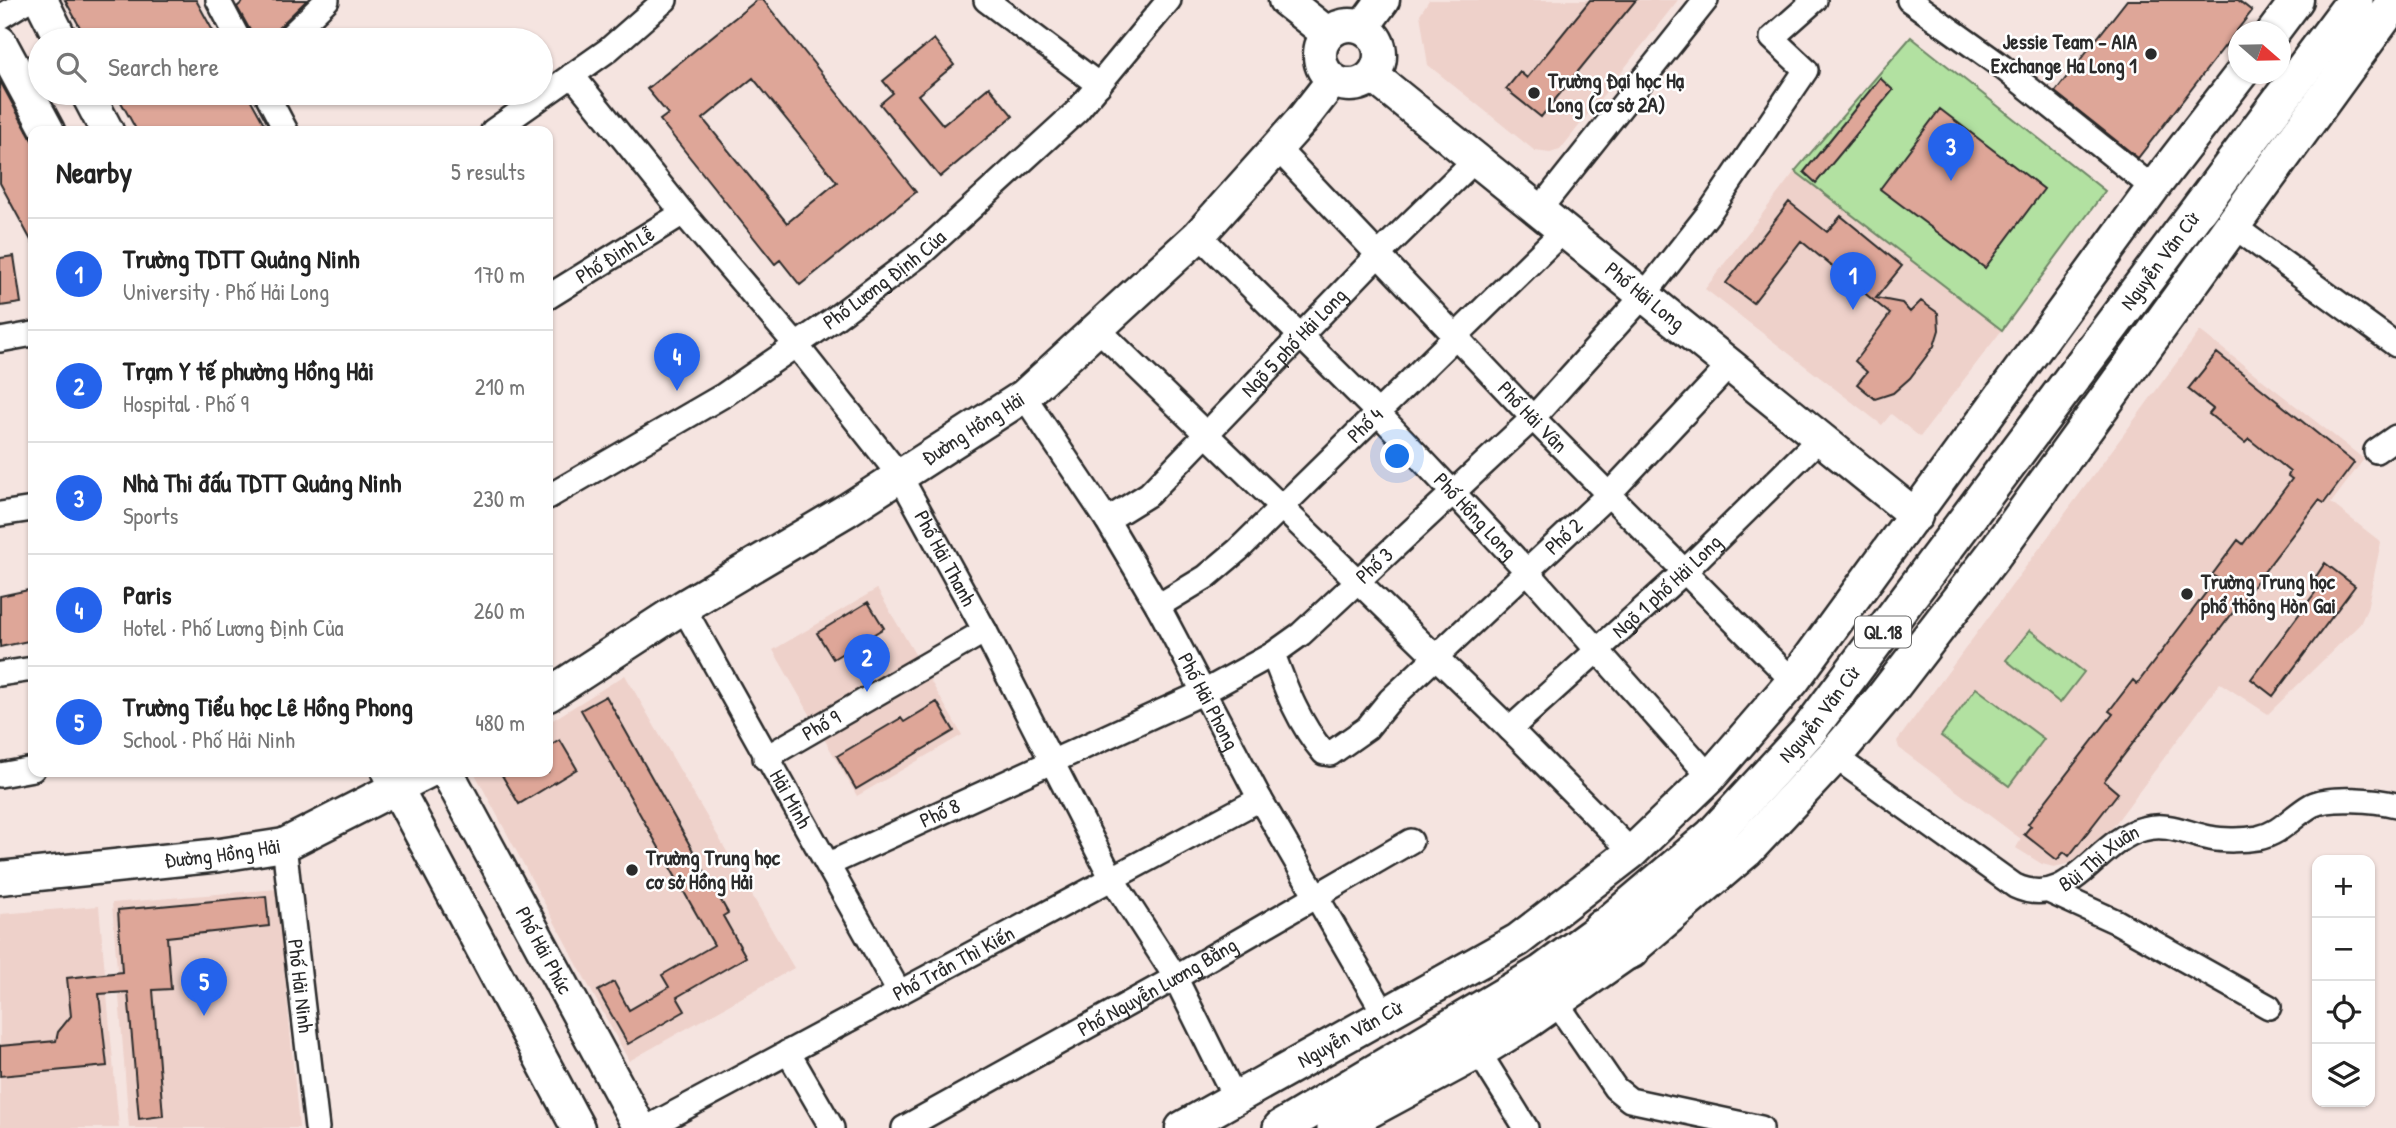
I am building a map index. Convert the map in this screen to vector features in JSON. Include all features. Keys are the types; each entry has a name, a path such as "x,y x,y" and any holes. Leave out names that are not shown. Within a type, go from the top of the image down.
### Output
{"main road":[{"name":"Nguyễn Văn Cừ","path":"1351,1124 1527,1021 1554,999 1616,939 1807,733 2355,0"},
{"name":"Nguyễn Văn Cừ","path":"1281,1128 1542,973 1616,939 1746,850 1834,756 1995,553 2396,0"}],"street":[{"path":"0,18 28,0"},
{"path":"41,0 55,28"},
{"path":"218,0 233,28"},
{"path":"298,28 327,0"},
{"path":"553,88 608,50 665,0"},
{"path":"986,0 1099,85"},
{"name":"Phố Lương Định Của","path":"553,494 724,396 797,346 923,252 1021,165 1099,85 1169,0"},
{"path":"1285,0 1328,34"},
{"path":"1363,27 1383,0"},
{"path":"1539,210 1706,0"},
{"name":"Phố 3","path":"1051,760 1202,693 1273,654 1301,634 1533,418 1644,295 1709,214 1806,70 1772,37 1815,0"},
{"path":"1909,0 2001,66 2153,188"},
{"path":"2281,21 2297,0"},
{"path":"1351,24 1363,27 1377,40 1381,58 1373,76 1361,84 1346,85 1333,80 1322,66 1320,50 1328,34 1338,27 1351,24"},
{"path":"0,42 28,94"},
{"name":"Phố Hải Thanh","path":"572,75 683,213 797,346 900,476 985,631 1111,877 1175,978 1235,1098"},
{"name":"Phố Hải Long","path":"1373,76 1916,516"},
{"name":"Đường Hồng Hải","path":"553,692 683,607 900,476 1024,396 1199,235 1277,148 1333,80"},
{"name":"Nguyễn Văn Cừ","path":"1182,1128 1518,940 1632,852 1710,777 1793,681 2153,188 2233,84"},
{"path":"34,105 45,126"},
{"path":"93,105 104,126"},
{"path":"272,105 283,126"},
{"path":"500,126 530,105"},
{"name":"Phố Hải Vân","path":"1277,148 1533,418 1793,681"},
{"name":"Ngõ 5 phố Hải Long","path":"1107,520 1149,494 1379,254 1476,159"},
{"name":"Phố Đinh Lễ","path":"553,294 683,213"},
{"path":"2232,225 2396,345"},
{"name":"Phố 4","path":"1158,606 1206,577 1282,507 1564,230"},
{"name":"Phố Hồng Long","path":"1199,235 1378,413 1527,571 1710,777"},
{"path":"1098,330 1282,507 1356,583 1510,729 1632,852"},
{"path":"0,340 28,335"},
{"path":"2036,349 2073,377"},
{"name":"Phố 2","path":"1273,654 1289,699 1324,753 1330,754 1360,733 1390,700 1609,494 1730,365"},
{"name":"Phố Hải Phong","path":"1024,396 1107,520 1158,606 1259,799 1384,1013"},
{"path":"2376,451 2396,437"},
{"name":"Ngõ 1 phố Hải Long","path":"1510,729 1598,653 1820,438"},
{"path":"0,514 28,510"},
{"name":"Hải Minh","path":"683,607 765,758 829,864 899,992"},
{"name":"Phố 9","path":"765,758 985,631"},
{"path":"0,674 28,670"},
{"name":"Bùi Thị Xuân","path":"1834,756 2015,886 2031,893 2051,892 2141,829 2172,827 2211,839 2257,838 2281,830 2314,804 2370,799 2396,805"},
{"name":"Phố 8","path":"829,864 1051,760"},
{"path":"0,775 28,770"},
{"name":"Phố Hải Phúc","path":"450,777 640,1128"},
{"path":"393,780 578,1128"},
{"name":"Đường Hồng Hải","path":"0,878 219,855 284,845 393,780"},
{"name":"Phố Trần Thì Kiến","path":"647,1128 1259,799"},
{"name":"Phố Nguyễn Lương Bằng","path":"904,1128 1175,978 1411,841"},
{"name":"Phố Hải Ninh","path":"284,845 317,1128"},
{"path":"2051,892 2117,922 2269,1007"},
{"path":"1554,999 1615,1088 1630,1100 1762,1128"},
{"path":"1478,1051 1526,1128"},
{"path":"788,1052 832,1128"}],"shaded area":[{"name":"Trường Đại học Hạ Long (cơ sở 2A)","path":"1429,0 1678,0 1560,150 1550,153 1535,151 1428,65 1420,14"},
{"path":"1795,171 2002,330 1920,437 1891,414 1882,425 1705,289"},
{"name":"Trường Trung học phổ thông Hòn Gai","path":"2200,331 2364,459 2331,503 2381,542 2367,609 2360,624 2268,714 2220,683 2112,828 2083,856 2054,867 2042,864 2016,848 2021,839 1899,748 1897,741"},
{"path":"877,589 962,735 857,796 773,650"},
{"name":"Trường Trung học cơ sở Hồng Hải","path":"625,675 794,968 629,1061 477,777 553,777 553,720"},
{"path":"277,889 299,1128 129,1128 112,903"},
{"path":"99,906 119,1128 0,1128 0,914"}],"green space":[{"path":"1911,37 2105,191 2002,330 1795,171"},
{"path":"2030,630 2084,672 2060,703 2006,660"},
{"path":"1976,688 2044,739 2009,786 1941,736"}],"building":[{"path":"65,0 196,0 211,28 80,28"},
{"path":"245,0 307,0 278,28 249,28 237,7"},
{"path":"757,0 763,0 916,192 800,285 780,260 775,264 660,120 668,114 647,89","holes":["753,78 837,182 787,223 703,119"]},
{"path":"1590,0 1636,0 1541,117 1506,89 1520,72 1527,78"},
{"name":"Jessie Team - AIA Exchange Ha Long 1","path":"2127,0 2238,0 2252,11 2244,21 2228,21 2228,42 2138,158 2055,92"},
{"path":"934,39 954,65 918,95 943,125 989,87 1013,116 940,177 880,104 893,93 883,81"},
{"path":"1880,78 1893,90 1816,183 1804,172"},
{"path":"0,81 28,133 28,235 0,183"},
{"path":"123,105 254,105 265,126 134,126"},
{"path":"1940,109 2044,189 1985,268 1880,189"},
{"path":"1789,202 1827,232 1841,216 1902,266 1876,298 1902,303 1910,312 1921,301 1938,313 1939,330 1934,346 1910,378 1893,393 1875,399 1857,384 1867,372 1855,361 1890,314 1801,241 1753,303 1726,283"},
{"path":"14,256 21,303 0,306 0,258"},
{"path":"2217,353 2354,463 2324,503 2319,500 2104,781 2118,793 2069,856 2064,852 2057,860 2024,834 2031,826 2028,824 2113,714 2109,711 2133,680 2137,684 2217,578 2212,575 2238,540 2243,544 2292,479 2288,476 2290,472 2249,439 2245,443 2209,414 2213,409 2188,389"},
{"path":"2325,563 2355,586 2273,696 2251,679 2320,586 2313,581"},
{"path":"28,590 28,641 0,647 0,596"},
{"path":"868,602 884,628 833,659 817,633"},
{"path":"606,696 728,913 723,916 746,957 677,997 685,1011 628,1044 598,991 614,982 629,1010 669,987 662,975 714,945 581,710"},
{"path":"937,702 954,731 856,789 837,756 901,718 904,722"},
{"path":"560,740 577,769 519,804 503,777 553,777 553,744"},
{"path":"266,896 269,926 167,937 171,989 153,990 163,1116 139,1119 128,992 99,994 107,1066 0,1076 0,1046 56,1041 58,1032 71,1016 67,978 122,972 118,910"}],"place":[{"name":"Jessie Team - AIA Exchange Ha Long 1","path":"2151,54"},
{"name":"Trường Đại học Hạ Long (cơ sở 2A)","path":"1534,93"},
{"name":"Nhà Thi đấu TDTT Quảng Ninh","path":"1951,181"},
{"name":"Trường TDTT Quảng Ninh","path":"1853,310"},
{"name":"Paris","path":"677,391"},
{"name":"Trường Trung học phổ thông Hòn Gai","path":"2187,594"},
{"name":"Trạm Y tế phường Hồng Hải","path":"867,692"},
{"name":"Trường Trung học cơ sở Hồng Hải","path":"632,870"},
{"name":"Trường Tiểu học Lê Hồng Phong","path":"204,1016"}]}
